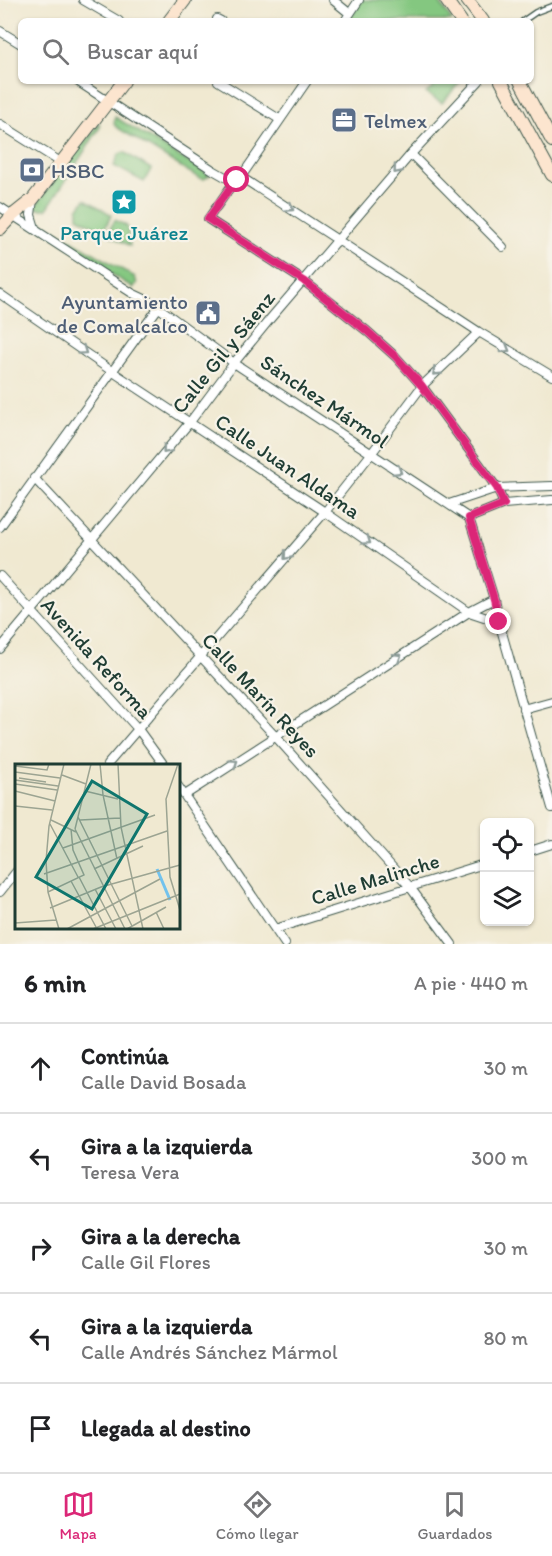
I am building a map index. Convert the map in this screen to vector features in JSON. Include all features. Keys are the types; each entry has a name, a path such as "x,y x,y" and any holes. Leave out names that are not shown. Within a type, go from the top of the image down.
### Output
{"main road":[{"path":"171,18 185,0"},
{"path":"446,0 459,18"},
{"path":"467,0 481,18"},
{"path":"0,229 13,214 33,199 122,84"},
{"path":"503,84 552,175"},
{"path":"522,84 552,141"}],"street":[{"path":"83,0 114,18"},
{"path":"333,0 347,17 359,0"},
{"path":"0,31 18,43"},
{"path":"81,84 213,171 237,179 338,240 479,332 552,376"},
{"path":"223,84 279,119"},
{"path":"305,84 208,220 304,281 396,357 422,386 497,488 504,504"},
{"name":"Calle Gil y Sáenz","path":"0,649 190,422 234,363 411,154 476,84"},
{"path":"0,124 62,163"},
{"path":"411,154 503,247"},
{"path":"33,199 31,215 35,228"},
{"name":"Sánchez Mármol","path":"0,207 132,293 151,302 234,363 469,518"},
{"name":"Calle Juan Aldama","path":"0,294 113,372 325,512 469,612 499,622"},
{"path":"0,527 159,309"},
{"path":"108,764 325,512 422,386 479,332"},
{"name":"Calle Marín Reyes","path":"34,478 275,736 410,886 452,944"},
{"path":"449,504 497,488 552,486"},
{"path":"552,500 504,504 469,518 552,808"},
{"name":"Avenida Reforma","path":"0,576 138,729 163,764"},
{"path":"185,795 469,612 494,599"},
{"path":"523,709 552,701"},
{"path":"180,789 285,944"},
{"path":"534,850 552,844"},
{"name":"Calle Malinche","path":"275,929 480,865"},
{"path":"0,892 15,873"}],"lane":[{"path":"529,18 550,8"}],"green space":[{"path":"362,0 438,0 450,18 350,18"},
{"path":"432,84 458,84 442,103 426,93 434,87"},
{"path":"115,117 209,176 204,179 199,178 116,127"},
{"path":"99,123 100,127 47,209 38,209 35,206"},
{"path":"124,152 151,169 144,182 114,166 119,154"},
{"path":"85,199 112,215 103,231 78,217 78,209"},
{"path":"115,220 127,226 130,246 107,234"},
{"path":"40,222 135,277 137,284 133,288 39,226"}],"place":[{"name":"Telmex","path":"344,120"},
{"name":"HSBC","path":"32,170"},
{"name":"Parque Juárez","path":"124,202"},
{"name":"Ayuntamiento de Comalcalco","path":"208,313"}],"route":[{"path":"237,180 208,219 304,281 396,357 422,386 497,488 504,504 469,518 499,622"}]}
